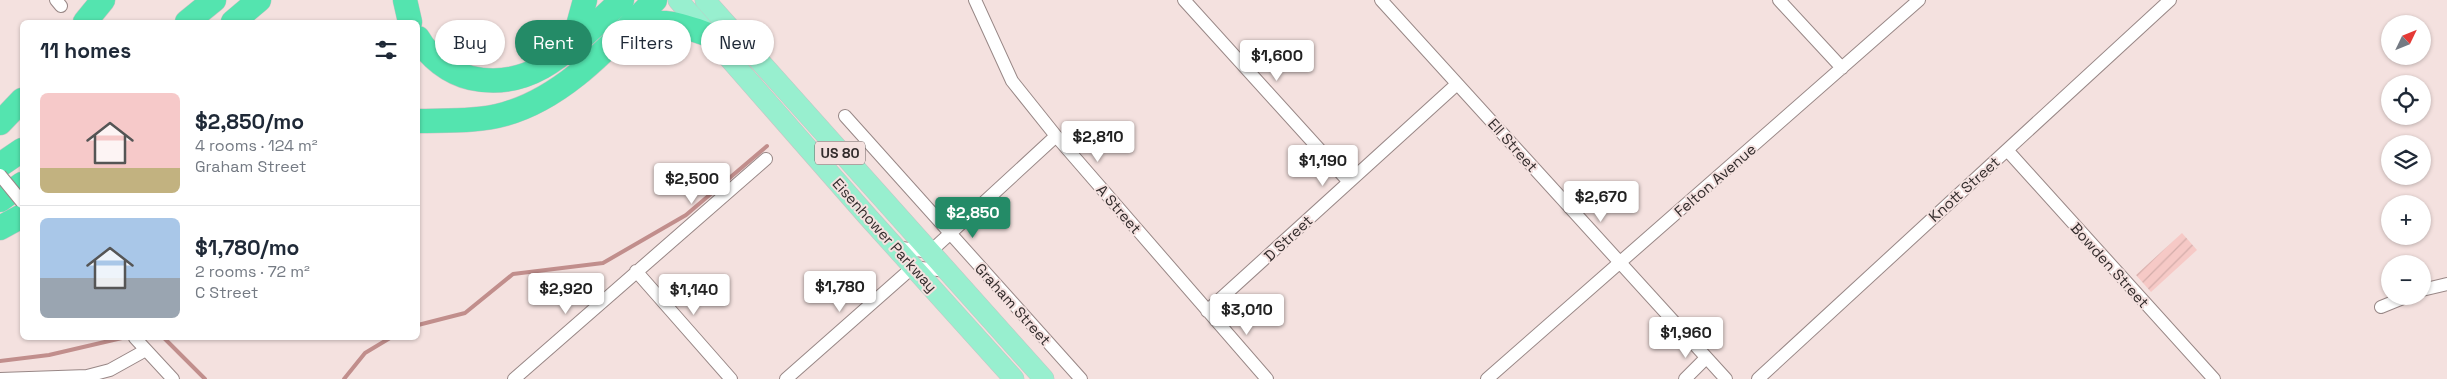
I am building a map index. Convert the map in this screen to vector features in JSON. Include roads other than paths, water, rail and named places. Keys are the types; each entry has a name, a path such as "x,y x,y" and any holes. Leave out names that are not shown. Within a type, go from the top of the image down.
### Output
{"highway":[{"path":"88,20 103,0"},
{"path":"189,20 214,0"},
{"path":"235,20 258,0"},
{"path":"405,0 410,20"},
{"path":"579,20 585,0"},
{"path":"592,26 622,0"},
{"path":"635,20 655,0"},
{"path":"420,40 436,60 450,70 483,81 501,82 531,74 547,65"},
{"path":"420,120 488,118 521,109 557,90 602,51"},
{"path":"0,123 20,102"},
{"path":"0,165 20,151"},
{"path":"0,200 20,185"},
{"path":"0,228 20,217"}],"main road":[{"name":"Eisenhower Parkway","path":"678,0 701,26"},
{"name":"Eisenhower Parkway","path":"705,0 1044,379"},
{"name":"Eisenhower Parkway","path":"735,65 1014,379"}],"street":[{"name":"A Street","path":"975,0 1012,81 1056,136 1267,379"},
{"path":"1184,0 1349,182"},
{"name":"Ell Street","path":"1381,0 1726,379"},
{"path":"1779,0 1842,68"},
{"name":"Felton Avenue","path":"1487,379 1919,0"},
{"name":"Knott Street","path":"1758,379 2170,0"},
{"name":"D Street","path":"1208,312 1458,84"},
{"name":"Graham Street","path":"845,116 1081,379"},
{"path":"895,247 930,252 1056,136"},
{"name":"Bowden Street","path":"2007,150 2214,379"},
{"path":"514,379 766,159"},
{"path":"0,175 20,200"},
{"path":"786,379 913,267 946,271"},
{"path":"636,271 730,379"},
{"path":"2431,288 2447,284"},
{"path":"2381,307 2386,305"},
{"path":"137,340 173,379"},
{"path":"0,379 87,376 110,370 146,350"},
{"path":"1685,379 1706,358"}],"waterway":[{"path":"420,324 465,313 513,274 603,263 686,215 767,146"},
{"path":"0,361 49,355 113,340"},
{"path":"166,340 205,379"},
{"path":"344,379 365,353 387,340"}]}
